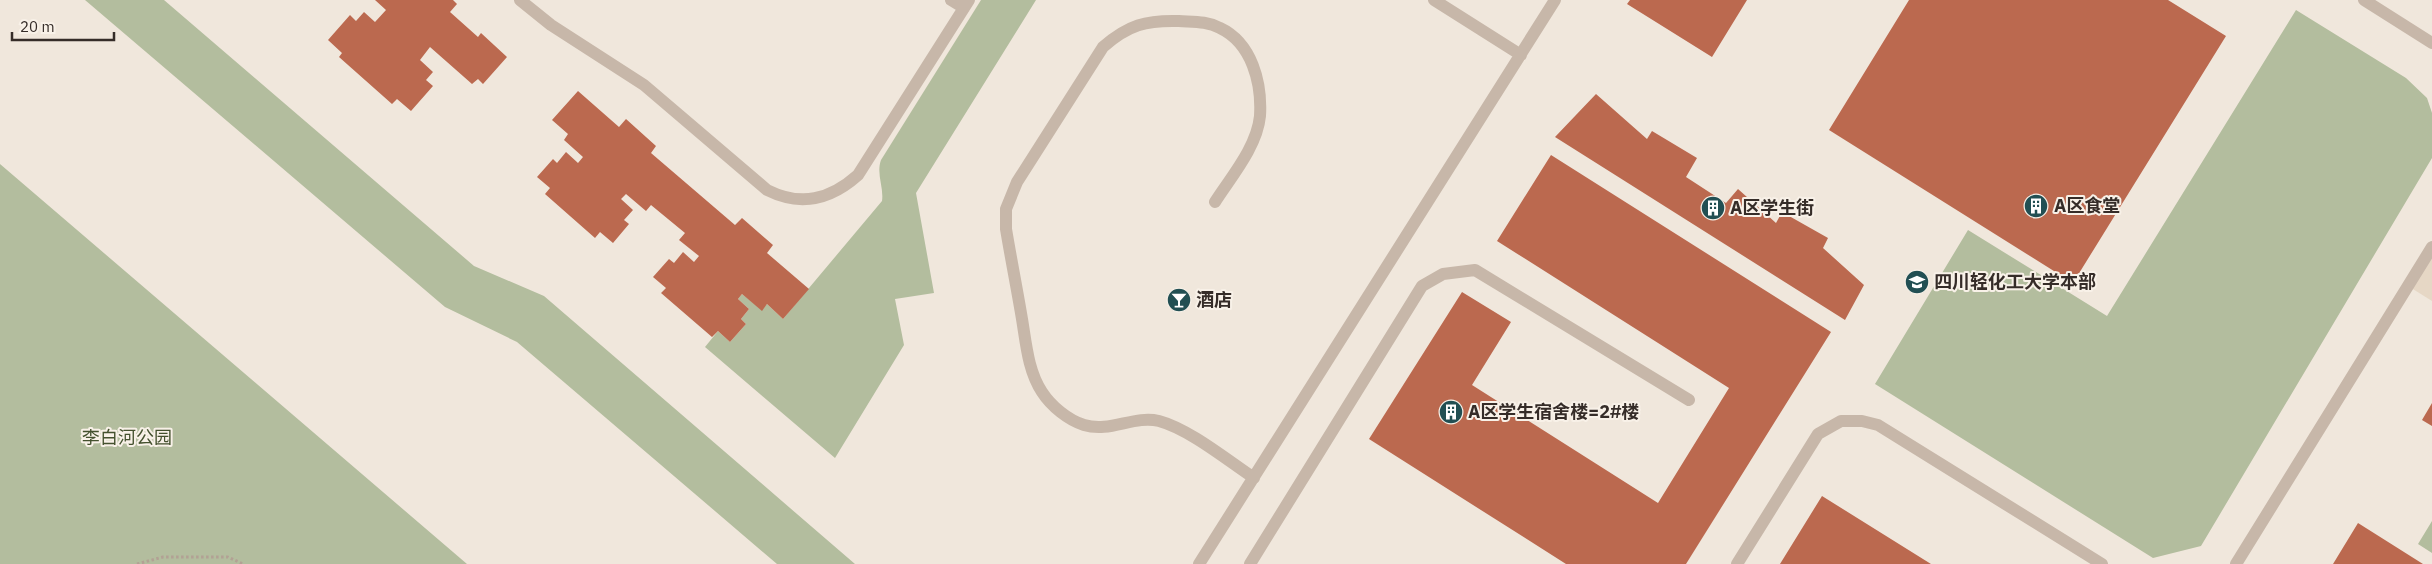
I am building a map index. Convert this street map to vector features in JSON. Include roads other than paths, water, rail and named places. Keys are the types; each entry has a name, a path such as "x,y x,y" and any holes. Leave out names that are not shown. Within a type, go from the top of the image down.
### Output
{"street":[{"path":"520,0 551,26 644,85 767,190 782,198 800,200 831,195 845,187 858,175 967,4 951,0"},
{"path":"1434,0 1521,55"},
{"path":"1199,564 1556,0"},
{"path":"2364,0 2432,43"},
{"path":"1215,202 1254,137 1260,117 1256,74 1248,55 1236,40 1221,28 1203,22 1148,21 1116,35 1103,47 1017,182 1006,209 1006,229 1030,362 1042,392 1054,407 1084,425 1102,427 1120,426 1141,420 1158,421 1177,428 1254,478"},
{"path":"2236,564 2432,247"},
{"path":"1250,564 1422,286 1443,274 1474,270 1689,400"},
{"path":"1737,564 1818,434 1841,421 1862,421 1878,425 2102,564"}],"place":[{"name":"A区食堂","path":"2036,206"},
{"name":"A区学生街","path":"1713,208"},
{"name":"四川轻化工大学本部","path":"1917,282"},
{"name":"酒店","path":"1179,300"},
{"name":"A区学生宿舍楼=2#楼","path":"1451,412"}],"park label":[{"name":"李白河公园","path":"127,438"}]}
